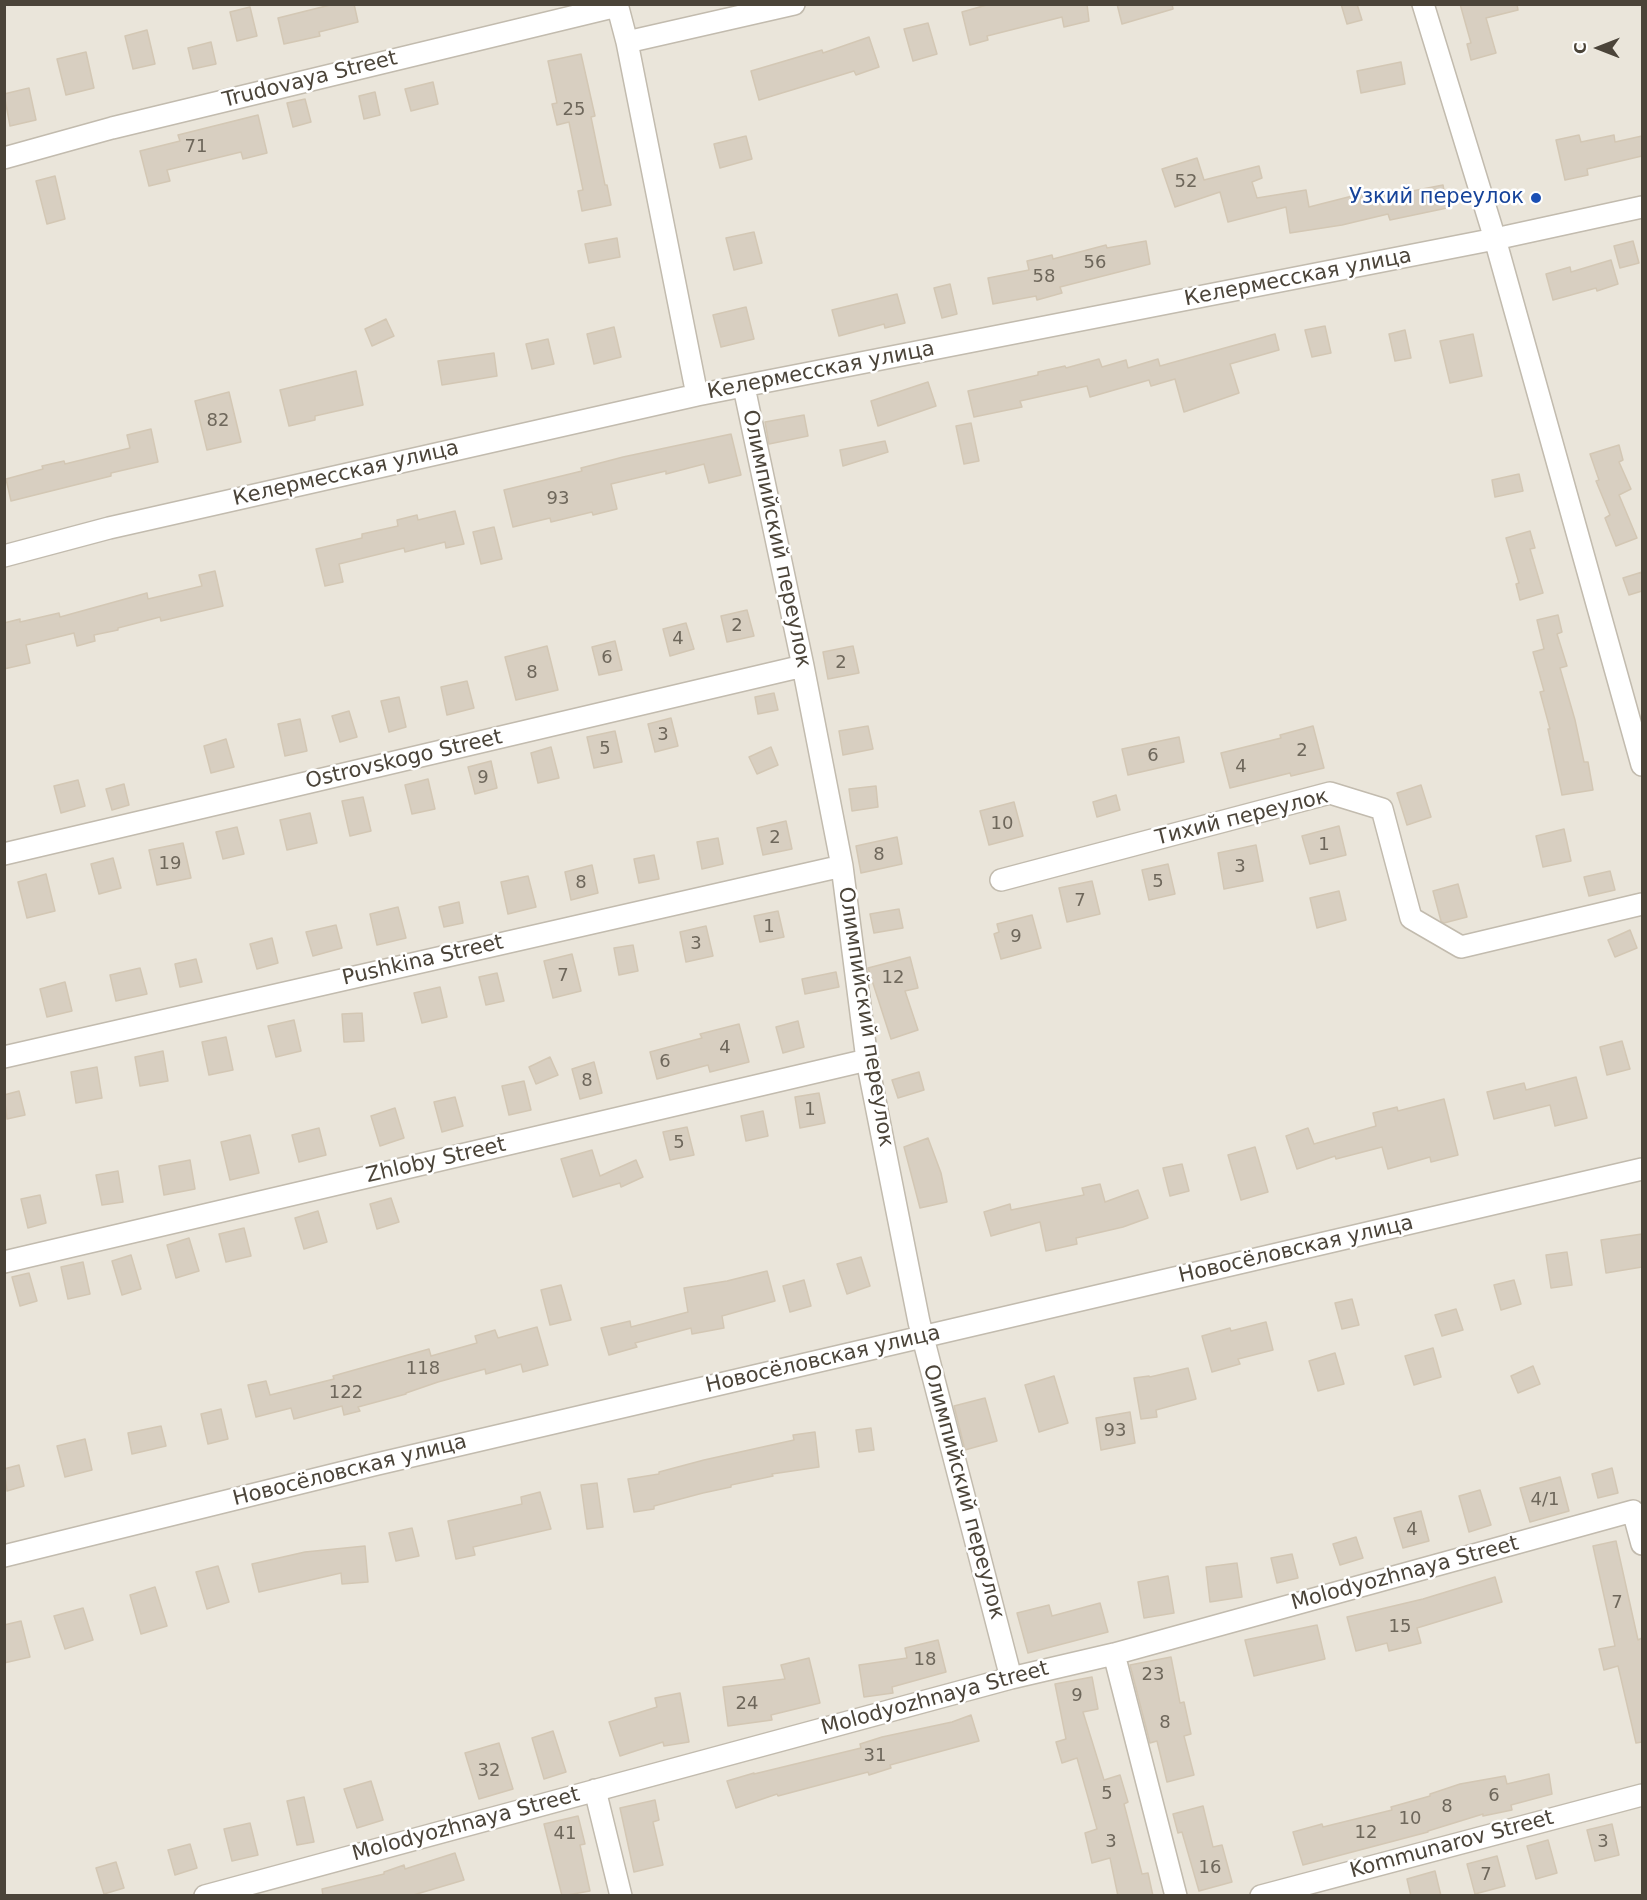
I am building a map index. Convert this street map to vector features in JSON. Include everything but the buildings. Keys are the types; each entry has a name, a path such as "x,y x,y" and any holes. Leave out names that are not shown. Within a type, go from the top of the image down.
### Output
{"street":[{"path":"627,42 794,4"},
{"path":"1423,4 1495,239 1642,765"},
{"path":"617,5 627,42 697,395"},
{"name":"Trudovaya Street","path":"4,158 112,128 617,5"},
{"name":"Келермесская улица","path":"4,556 121,525 697,395 1495,239 1642,207"},
{"name":"Олимпийский переулок","path":"744,387 803,666 842,866 867,1060 922,1337 1011,1678"},
{"name":"Ostrovskogo Street","path":"4,854 803,666"},
{"name":"Тихий переулок","path":"1001,880 1330,793 1382,809 1411,918 1461,946 1642,904"},
{"name":"Pushkina Street","path":"4,1057 842,866"},
{"name":"Zhloby Street","path":"5,1259 867,1060"},
{"name":"Новосёловская улица","path":"4,1556 373,1465 1642,1169"},
{"name":"Molodyozhnaya Street","path":"205,1896 1011,1678 1114,1654 1633,1511 1642,1544"},
{"path":"1114,1654 1176,1896"},
{"path":"595,1790 621,1896"},
{"name":"Kommunarov Street","path":"1262,1896 1642,1794"}],"shaded area":[{"path":"5,5 1642,5 1642,1895 5,1895"}],"place":[{"name":"Узкий переулок","path":"1536,198"}]}
